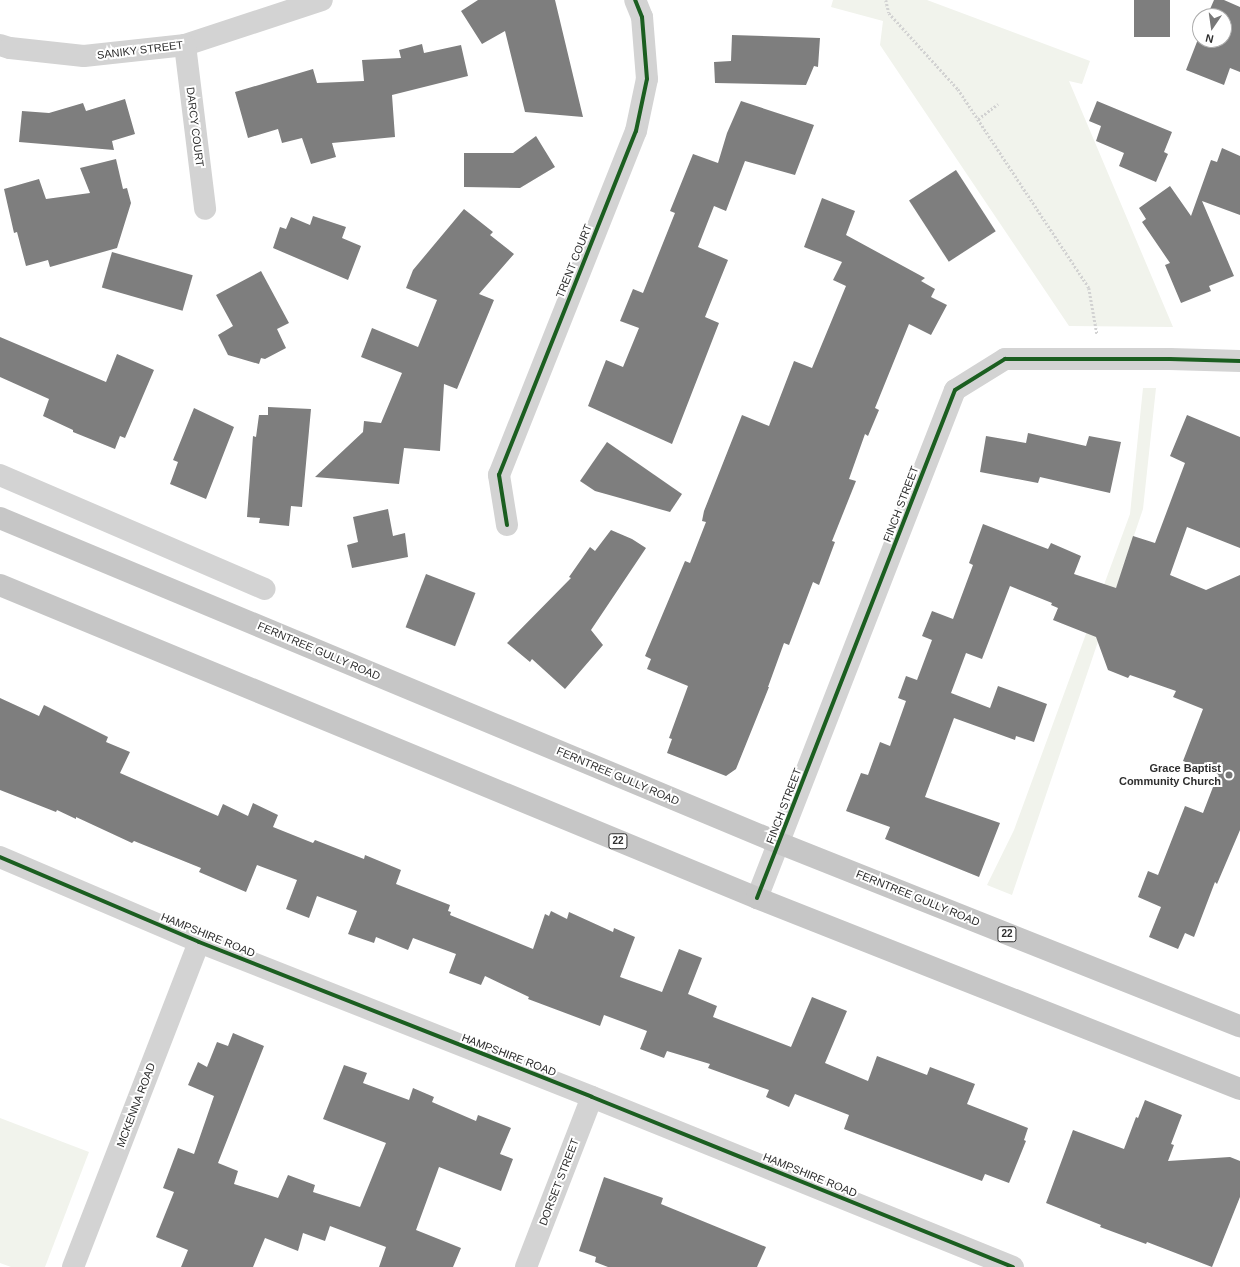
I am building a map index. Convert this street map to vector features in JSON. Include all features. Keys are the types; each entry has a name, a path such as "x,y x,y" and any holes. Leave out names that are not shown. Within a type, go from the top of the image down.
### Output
{"main road":[{"name":"FERNTREE GULLY ROAD","path":"0,518 779,843 1238,1020"},
{"name":"22","path":"0,585 757,898 1240,1089"}],"street":[{"name":"SANIKY STREET","path":"0,45 10,48 84,56 185,45 322,0"},
{"name":"TRENT COURT","path":"507,525 499,475 636,131 647,79 642,17 635,0"},
{"name":"DARCY COURT","path":"185,45 205,209"},
{"name":"FINCH STREET","path":"757,898 955,390 1005,359 1101,358 1240,361"},
{"path":"0,476 265,589"},
{"name":"HAMPSHIRE ROAD","path":"0,857 199,942 592,1097 1013,1267"},
{"name":"MCKENNA ROAD","path":"74,1267 199,942"},
{"name":"DORSET STREET","path":"526,1267 592,1097"}],"path":[{"path":"886,0 888,13 958,89 1090,288 1101,358"},
{"path":"978,119 998,104"}],"shaded area":[{"path":"833,0 927,0 1090,61 1082,84 1069,81 1173,327 1069,326 880,45 883,21 831,7"},
{"path":"1143,388 1156,388 1143,509 1012,895 987,885 1014,830 1130,514"},
{"path":"0,1118 89,1152 45,1267 11,1267 0,1263"}],"building":[{"path":"478,0 555,0 583,117 525,112 505,31 482,44 461,11"},
{"path":"1134,0 1170,0 1170,37 1134,37"},
{"path":"1214,0 1224,0 1240,7 1240,72 1230,68 1224,85 1186,70 1195,48 1232,48 1232,8 1210,8"},
{"path":"732,35 820,38 818,67 814,66 806,85 715,83 714,62 731,61"},
{"path":"422,44 424,53 461,45 468,76 392,95 395,137 332,143 336,157 311,164 302,138 282,143 278,129 248,138 235,92 313,69 317,83 364,81 362,60 401,58 399,50"},
{"path":"125,99 135,134 112,141 114,150 19,142 22,111 49,113 83,103 86,111"},
{"path":"741,101 814,125 795,175 745,161 726,211 714,206 698,247 728,260 705,317 719,323 672,444 588,406 606,360 623,367 639,328 620,321 633,289 643,293 675,213 670,211 693,154 718,163 727,133"},
{"path":"1097,101 1172,132 1164,152 1168,154 1156,182 1119,166 1124,153 1096,141 1101,126 1089,121"},
{"path":"536,136 555,167 520,188 464,187 464,153 513,153"},
{"path":"1222,148 1240,156 1240,215 1202,201 1234,276 1209,286 1211,291 1181,303 1165,265 1170,263 1142,222 1146,219 1139,208 1170,186 1191,216 1211,160 1217,162"},
{"path":"116,159 123,189 127,188 131,203 117,248 50,267 48,260 26,266 17,232 14,233 4,189 39,179 46,199 90,193 80,168"},
{"path":"956,170 996,231 949,262 909,200"},
{"path":"822,198 855,211 846,235 925,278 921,281 935,289 931,297 947,305 931,335 909,324 875,408 879,410 868,436 865,434 849,479 856,481 832,541 835,542 819,585 813,582 789,645 784,643 769,687 736,769 726,776 667,753 672,739 669,738 688,686 647,669 651,659 645,656 685,561 690,563 706,522 702,521 704,511 742,415 769,426 794,361 812,368 846,286 833,280 842,262 804,247"},
{"path":"464,209 493,232 490,235 514,254 479,294 494,300 457,389 444,384 440,451 404,448 399,484 315,477 363,432 364,421 381,423 402,373 361,357 372,328 418,347 437,300 406,288 413,270"},
{"path":"313,216 346,227 342,238 361,246 348,280 273,248 280,227 286,229 291,217 310,225"},
{"path":"112,252 193,275 183,311 102,288"},
{"path":"261,271 289,323 277,329 286,348 265,359 261,358 259,364 228,355 218,335 233,326 216,295"},
{"path":"0,337 106,382 117,354 154,370 125,438 120,436 115,449 73,432 73,430 43,416 49,399 0,377"},
{"path":"268,407 311,409 302,507 291,506 289,526 259,523 260,518 247,517 253,436 256,437 259,415 268,415"},
{"path":"194,408 234,427 206,499 170,484 178,462 173,460"},
{"path":"1187,415 1240,437 1240,548 1187,527 1170,575 1206,590 1240,575 1240,830 1217,884 1215,882 1194,937 1185,933 1178,949 1149,937 1161,907 1138,897 1148,871 1158,875 1185,806 1203,813 1218,774 1183,761 1203,709 1173,697 1176,691 1130,675 1128,678 1108,670 1096,637 1053,620 1058,608 1051,605 1052,603 1010,586 982,659 966,653 951,693 990,708 998,686 1047,704 1034,742 1016,736 1015,740 954,718 925,797 1000,823 979,877 885,839 890,827 846,811 861,773 868,775 880,742 890,746 906,701 898,698 906,676 917,680 932,640 922,636 932,611 953,619 973,565 969,563 983,524 1048,549 1051,543 1081,556 1074,574 1116,588 1133,536 1155,543 1185,463 1170,456"},
{"path":"1028,433 1086,446 1089,436 1121,442 1110,493 1040,477 1038,483 980,472 986,436 1026,443"},
{"path":"607,442 682,494 670,512 595,491 580,481"},
{"path":"388,509 393,536 405,533 408,557 352,568 347,545 358,542 353,517"},
{"path":"611,530 632,539 646,548 591,630 603,645 565,689 532,659 530,662 507,643 571,578 569,577 590,547 595,551"},
{"path":"426,574 475,593 455,646 406,627"},
{"path":"0,698 39,716 44,705 108,737 106,742 130,752 120,773 218,816 223,804 248,816 253,803 278,815 273,827 313,843 315,840 364,859 365,855 401,870 396,884 450,905 448,911 451,912 450,915 533,949 545,914 549,916 551,911 567,919 569,912 613,932 614,928 635,937 620,977 662,992 679,949 702,958 688,994 717,1006 713,1017 791,1047 812,997 847,1011 825,1063 868,1081 877,1056 927,1075 930,1067 975,1084 967,1104 1028,1128 1024,1140 1026,1141 1009,1183 985,1174 982,1181 844,1129 849,1115 795,1094 789,1107 766,1097 769,1090 708,1068 710,1064 667,1051 664,1058 640,1049 647,1031 604,1015 600,1026 528,999 529,997 485,976 481,985 449,973 456,954 413,938 408,950 376,937 374,943 348,934 357,911 317,896 309,918 286,909 297,880 257,865 246,892 199,872 201,868 134,841 132,843 76,817 76,819 57,810 56,812 0,790"},
{"path":"233,1033 264,1046 218,1163 238,1171 234,1184 278,1198 288,1175 315,1185 313,1192 360,1207 386,1143 323,1119 344,1065 367,1073 363,1083 409,1100 413,1088 434,1097 432,1102 476,1121 478,1115 511,1128 500,1154 513,1159 501,1191 439,1167 416,1230 461,1248 453,1267 379,1267 386,1247 330,1226 325,1241 303,1233 298,1251 265,1238 253,1267 181,1267 188,1250 156,1237 174,1192 163,1188 178,1148 194,1154 214,1096 188,1085 198,1062 207,1067 217,1042 228,1046"},
{"path":"1145,1100 1182,1115 1171,1144 1174,1145 1168,1161 1230,1157 1240,1161 1240,1197 1212,1267 1147,1242 1146,1244 1100,1227 1101,1225 1046,1203 1073,1130 1124,1149 1136,1117 1138,1118"},
{"path":"604,1177 663,1198 661,1204 766,1247 757,1267 608,1267 595,1262 596,1257 579,1251"}],"cycle path":[{"path":"507,525 499,475 636,131 647,79 642,17 635,0"},
{"path":"757,898 955,390 1005,359 1170,359 1240,361"},
{"path":"0,857 199,942 592,1097 1013,1267"}],"place":[{"name":"Grace Baptist Community Church","path":"1229,775"}]}
